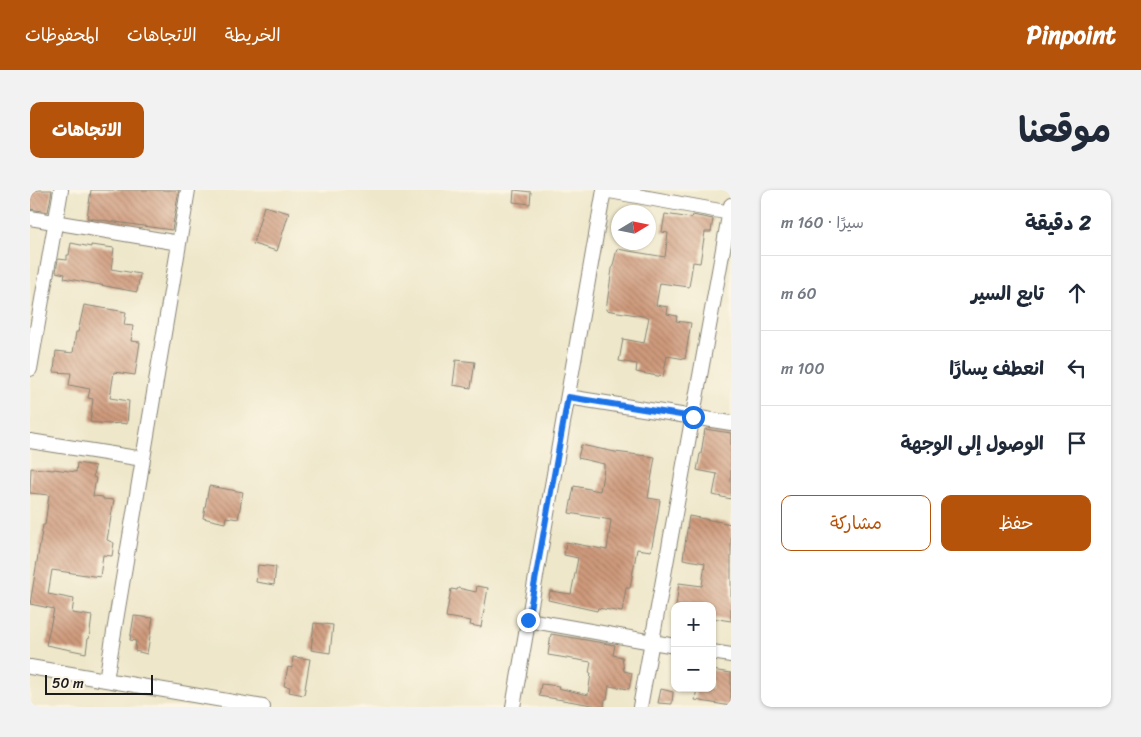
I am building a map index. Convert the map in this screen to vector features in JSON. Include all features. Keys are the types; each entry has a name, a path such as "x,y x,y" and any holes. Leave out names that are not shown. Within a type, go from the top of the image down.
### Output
{"street":[{"path":"30,369 62,190"},
{"path":"106,680 188,190"},
{"path":"513,707 604,190 731,211 640,707"},
{"path":"30,218 179,243"},
{"path":"568,397 731,424"},
{"path":"30,441 143,459"},
{"path":"528,620 671,645"},
{"path":"716,653 731,655"},
{"path":"30,667 263,707"}],"building":[{"path":"30,190 52,190 48,212 30,209"},
{"path":"91,190 179,190 172,230 87,218"},
{"path":"514,190 531,192 530,204 513,202"},
{"path":"264,206 289,213 277,251 253,244"},
{"path":"665,214 691,218 692,215 713,219 711,232 705,232 700,263 693,262 689,287 660,283 656,305 668,307 667,314 677,316 676,321 691,323 685,359 667,356 663,377 636,372 637,364 619,361 623,339 644,343 649,317 606,310 617,250 665,257 668,233 662,232"},
{"path":"71,243 91,247 91,245 114,248 111,269 140,274 137,292 64,278 65,274 56,272 58,259 67,260"},
{"path":"84,305 126,312 124,325 133,326 131,341 140,342 135,375 114,372 110,398 129,401 127,424 90,422 93,399 88,398 90,389 69,385 71,373 54,372 56,351 73,353 76,332 78,332"},
{"path":"456,360 475,362 471,388 453,385"},
{"path":"705,429 731,433 731,499 713,495 717,474 697,470"},
{"path":"581,445 655,457 648,498 660,500 651,551 637,549 630,588 626,588 622,612 598,608 597,611 548,600 550,591 571,594 578,558 564,555 566,542 607,550 611,520 569,513 574,486 600,491 604,469 604,464 578,458"},
{"path":"77,463 95,466 93,477 96,478 93,496 114,500 107,540 114,543 112,556 103,555 100,577 52,570 48,594 74,599 72,613 92,616 86,653 46,645 54,609 30,604 49,495 30,493 31,468 76,472"},
{"path":"209,486 243,492 238,519 226,517 225,523 203,518"},
{"path":"689,516 731,524 731,621 716,619 716,602 677,602 679,583 702,586 705,563 683,559"},
{"path":"258,565 276,567 274,585 256,582"},
{"path":"477,586 488,588 481,627 470,625 471,621 446,617 451,589 457,590 458,588 476,592"},
{"path":"134,616 153,618 147,654 135,651 136,641 130,640"},
{"path":"314,623 333,625 330,653 311,650"},
{"path":"551,634 615,645 613,655 622,657 624,671 632,673 629,689 609,686 604,707 539,696 541,684 559,686 558,688 588,695 591,662 548,655"},
{"path":"293,657 310,659 304,695 289,692 290,687 284,686 288,667 292,668"},
{"path":"716,671 731,673 731,706 695,700 696,692 716,692"},
{"path":"661,689 673,692 672,704 658,703"}],"route":[{"path":"528,620 568,397 693,417"}]}
